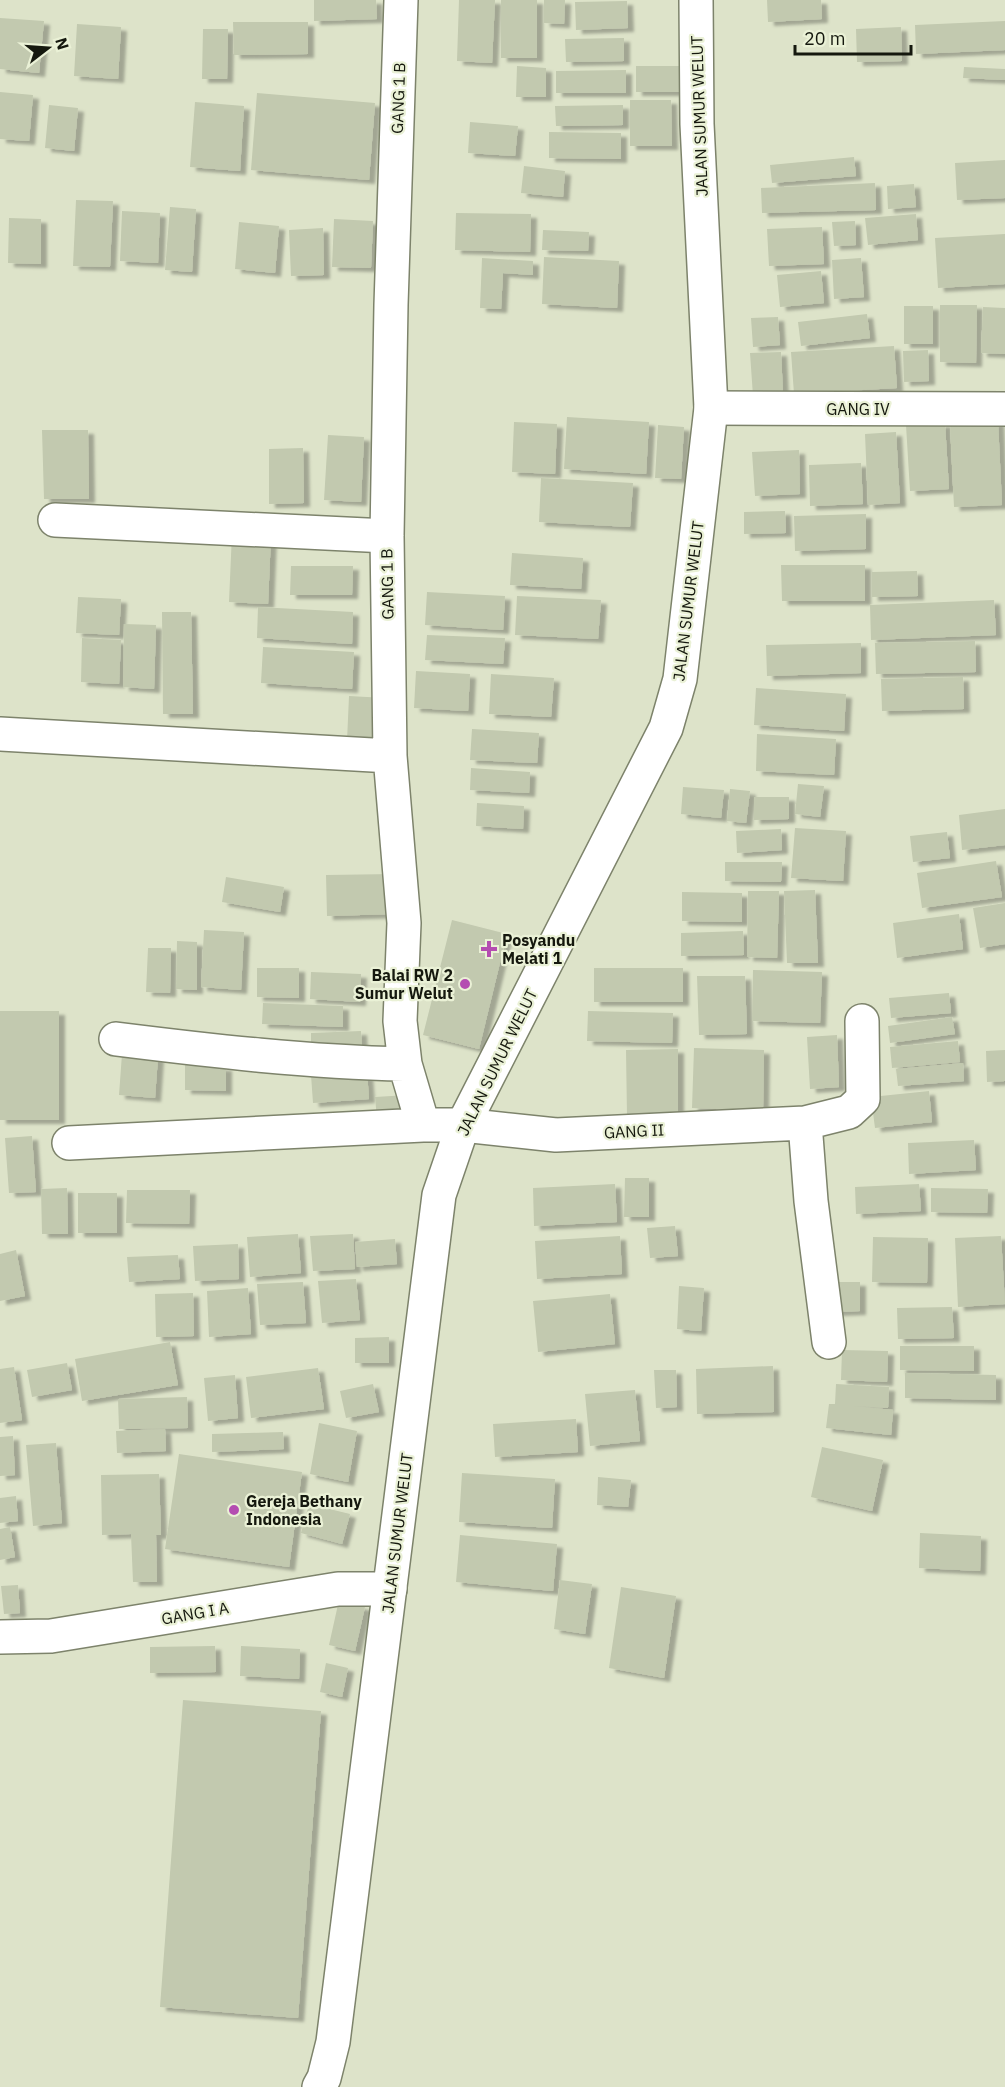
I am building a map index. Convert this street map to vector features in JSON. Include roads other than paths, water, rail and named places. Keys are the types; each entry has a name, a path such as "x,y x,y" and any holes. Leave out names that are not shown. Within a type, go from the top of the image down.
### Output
{"street":[{"name":"GANG 1 B","path":"401,0 391,305 387,536 390,756 404,923 400,1022 405,1064 423,1125"},
{"name":"JALAN SUMUR WELUT","path":"319,2087 324,2078 333,2042 439,1195 463,1125 666,728 680,679 711,408 698,124 696,0"},
{"name":"GANG IV","path":"711,408 1005,409"},
{"path":"55,520 387,536"},
{"path":"0,734 390,756"},
{"name":"GANG II","path":"463,1125 556,1135 805,1123 849,1112 863,1099 862,1021"},
{"path":"116,1039 344,1063 405,1064"},
{"path":"805,1123 811,1201 829,1342"},
{"path":"69,1143 423,1125 463,1125"},
{"name":"GANG I A","path":"0,1637 51,1636 338,1588 390,1589"}],"place":[{"name":"Posyandu Melati 1","path":"489,949"},
{"name":"Balai RW 2 Sumur Welut","path":"465,984"},
{"name":"Gereja Bethany Indonesia","path":"234,1510"}]}
